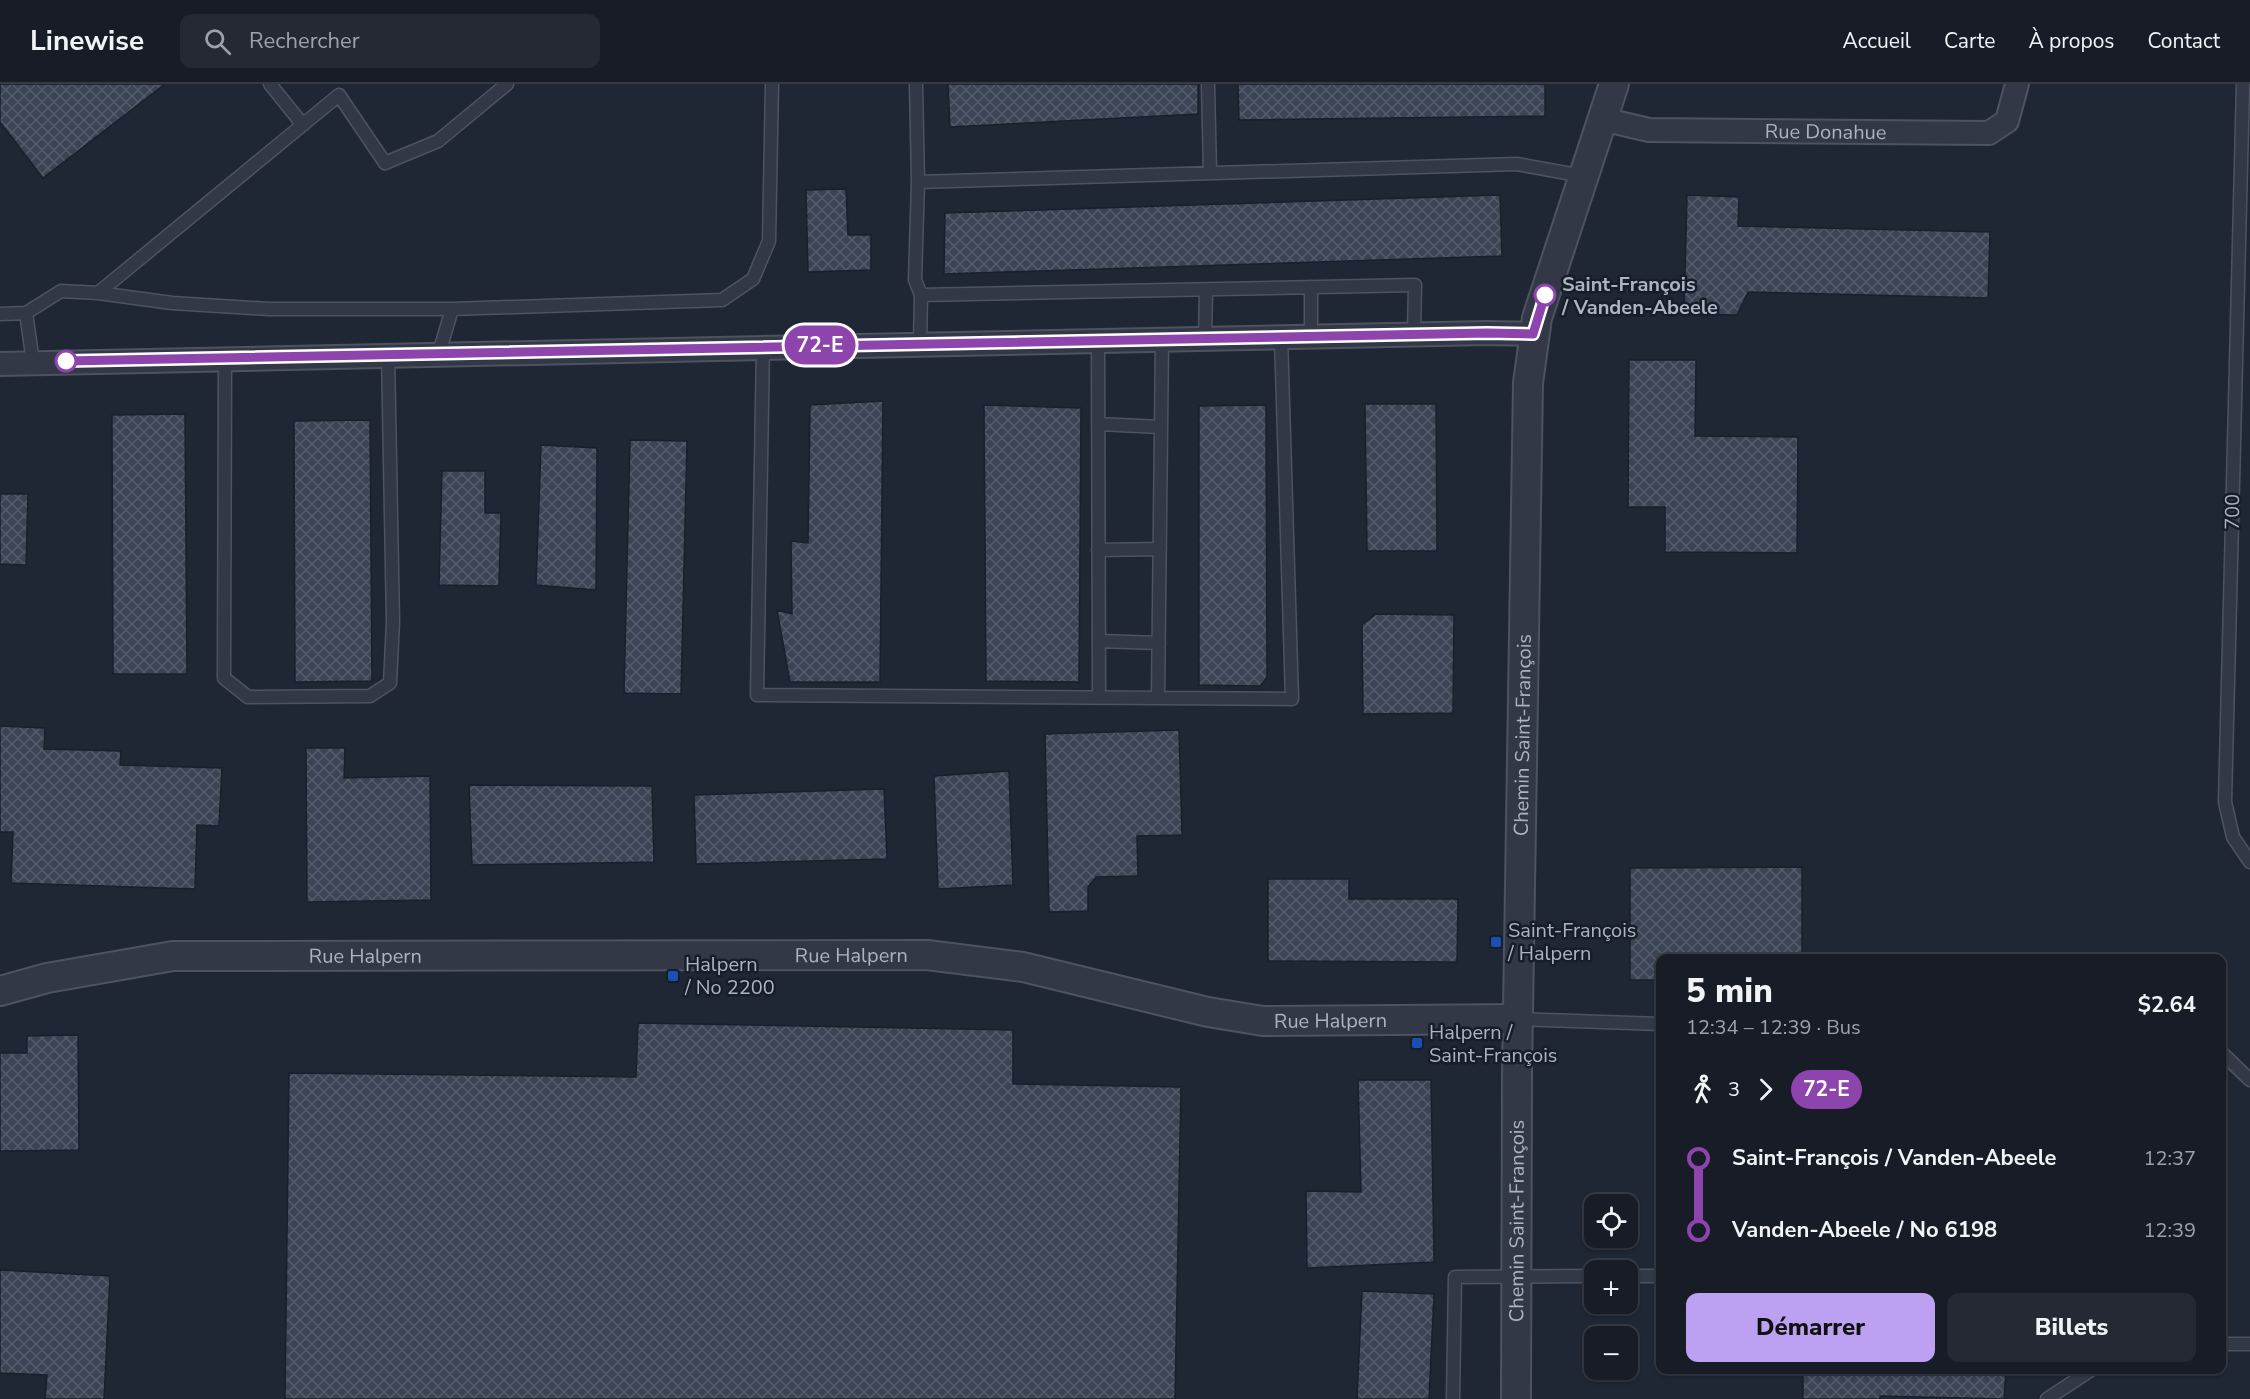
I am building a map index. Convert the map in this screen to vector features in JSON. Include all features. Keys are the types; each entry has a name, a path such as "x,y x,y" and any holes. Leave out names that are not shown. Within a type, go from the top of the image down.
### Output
{"street":[{"name":"Chemin Saint-François","path":"1516,1399 1527,404 1533,334 1614,84"},
{"name":"Rue Donahue","path":"1602,119 1648,130 1989,133 2007,121 2017,84"},
{"path":"0,364 439,352 1414,334 1533,334"},
{"name":"Rue Halpern","path":"0,991 47,978 173,956 927,955 1023,967 1208,1012 1263,1021 1519,1019"}],"lane":[{"path":"270,84 303,125"},
{"path":"98,292 339,95 385,163 438,141 507,84"},
{"path":"0,314 26,313 61,291 98,292 171,303 269,309 452,309 722,300 753,279 769,241 772,84"},
{"path":"916,84 918,182 915,280 921,295 920,343"},
{"path":"1208,84 1210,173"},
{"name":"700","path":"2243,84 2225,802 2233,837 2250,862"},
{"path":"918,182 1517,164 1583,176"},
{"path":"921,295 1414,285 1414,334"},
{"path":"1311,287 1311,336"},
{"path":"1205,338 1206,290"},
{"path":"439,352 452,309"},
{"path":"26,313 33,362"},
{"path":"763,346 757,695 1292,699 1281,337"},
{"path":"1158,698 1162,339"},
{"path":"1098,340 1099,698"},
{"path":"225,358 224,678 248,697 370,696 390,683 393,622 388,354"},
{"path":"1098,424 1161,427"},
{"path":"1098,550 1160,549"},
{"path":"1098,641 1159,643"},
{"path":"1519,1019 1656,1024"},
{"path":"2226,1057 2250,1080"},
{"path":"1454,1399 1455,1277 1584,1276"},
{"path":"1638,1276 1656,1276"},
{"path":"2226,1344 2250,1344"},
{"path":"2047,1399 2085,1374"}],"building":[{"path":"0,84 165,84 43,178 0,122"},
{"path":"948,84 1198,84 1198,114 950,127"},
{"path":"1238,84 1545,84 1545,116 1239,120"},
{"path":"846,189 848,235 871,235 871,270 808,272 806,190"},
{"path":"1500,195 1502,256 944,274 945,213"},
{"path":"1687,195 1739,197 1738,226 1990,232 1988,298 1748,292 1737,315 1684,314"},
{"path":"1629,360 1696,360 1695,436 1798,437 1797,553 1665,552 1665,507 1628,507"},
{"path":"883,401 880,682 790,682 777,610 792,614 791,541 808,543 810,405"},
{"path":"1365,404 1436,404 1437,551 1367,551"},
{"path":"984,405 1081,408 1079,682 986,681"},
{"path":"1266,405 1267,677 1260,686 1199,685 1199,406"},
{"path":"185,414 187,674 113,674 112,415"},
{"path":"370,420 372,681 295,682 294,421"},
{"path":"630,440 687,441 681,694 624,693"},
{"path":"541,445 597,448 596,590 536,585"},
{"path":"442,471 485,471 485,513 501,513 499,586 439,585"},
{"path":"0,494 28,494 26,565 0,564"},
{"path":"1376,614 1454,615 1453,713 1363,714 1362,625"},
{"path":"0,726 45,728 44,749 121,751 120,765 222,768 219,826 197,825 195,889 11,883 13,832 0,832"},
{"path":"1179,730 1182,835 1137,836 1138,876 1096,877 1088,887 1088,911 1049,912 1045,734"},
{"path":"306,748 345,748 344,778 430,776 431,900 307,902"},
{"path":"1009,771 1013,885 938,889 934,776"},
{"path":"469,785 652,786 654,862 472,865"},
{"path":"884,789 887,859 696,864 694,795"},
{"path":"1802,867 1802,954 1656,954 1656,980 1630,980 1630,868"},
{"path":"1268,879 1349,879 1349,899 1458,899 1457,962 1268,961"},
{"path":"638,1023 1013,1030 1013,1084 1181,1087 1175,1399 285,1399 289,1073 636,1077"},
{"path":"78,1035 79,1150 0,1151 0,1053 27,1053 27,1036"},
{"path":"1358,1080 1431,1080 1434,1262 1307,1268 1306,1191 1361,1192"},
{"path":"0,1270 110,1276 104,1399 45,1399 47,1375 0,1373"},
{"path":"1362,1291 1434,1294 1429,1399 1357,1399"},
{"path":"1803,1374 2006,1374 2004,1399 1880,1396 1880,1399 1803,1399"}],"bus line":[{"name":"72-E","path":"66,361 1507,332 1533,334 1545,295"}],"place":[{"name":"Saint-François / Vanden-Abeele","path":"1545,295"},
{"name":"Saint-François / Halpern","path":"1496,942"},
{"name":"Halpern / No 2200","path":"673,976"},
{"name":"Halpern / Saint-François","path":"1417,1043"}]}
